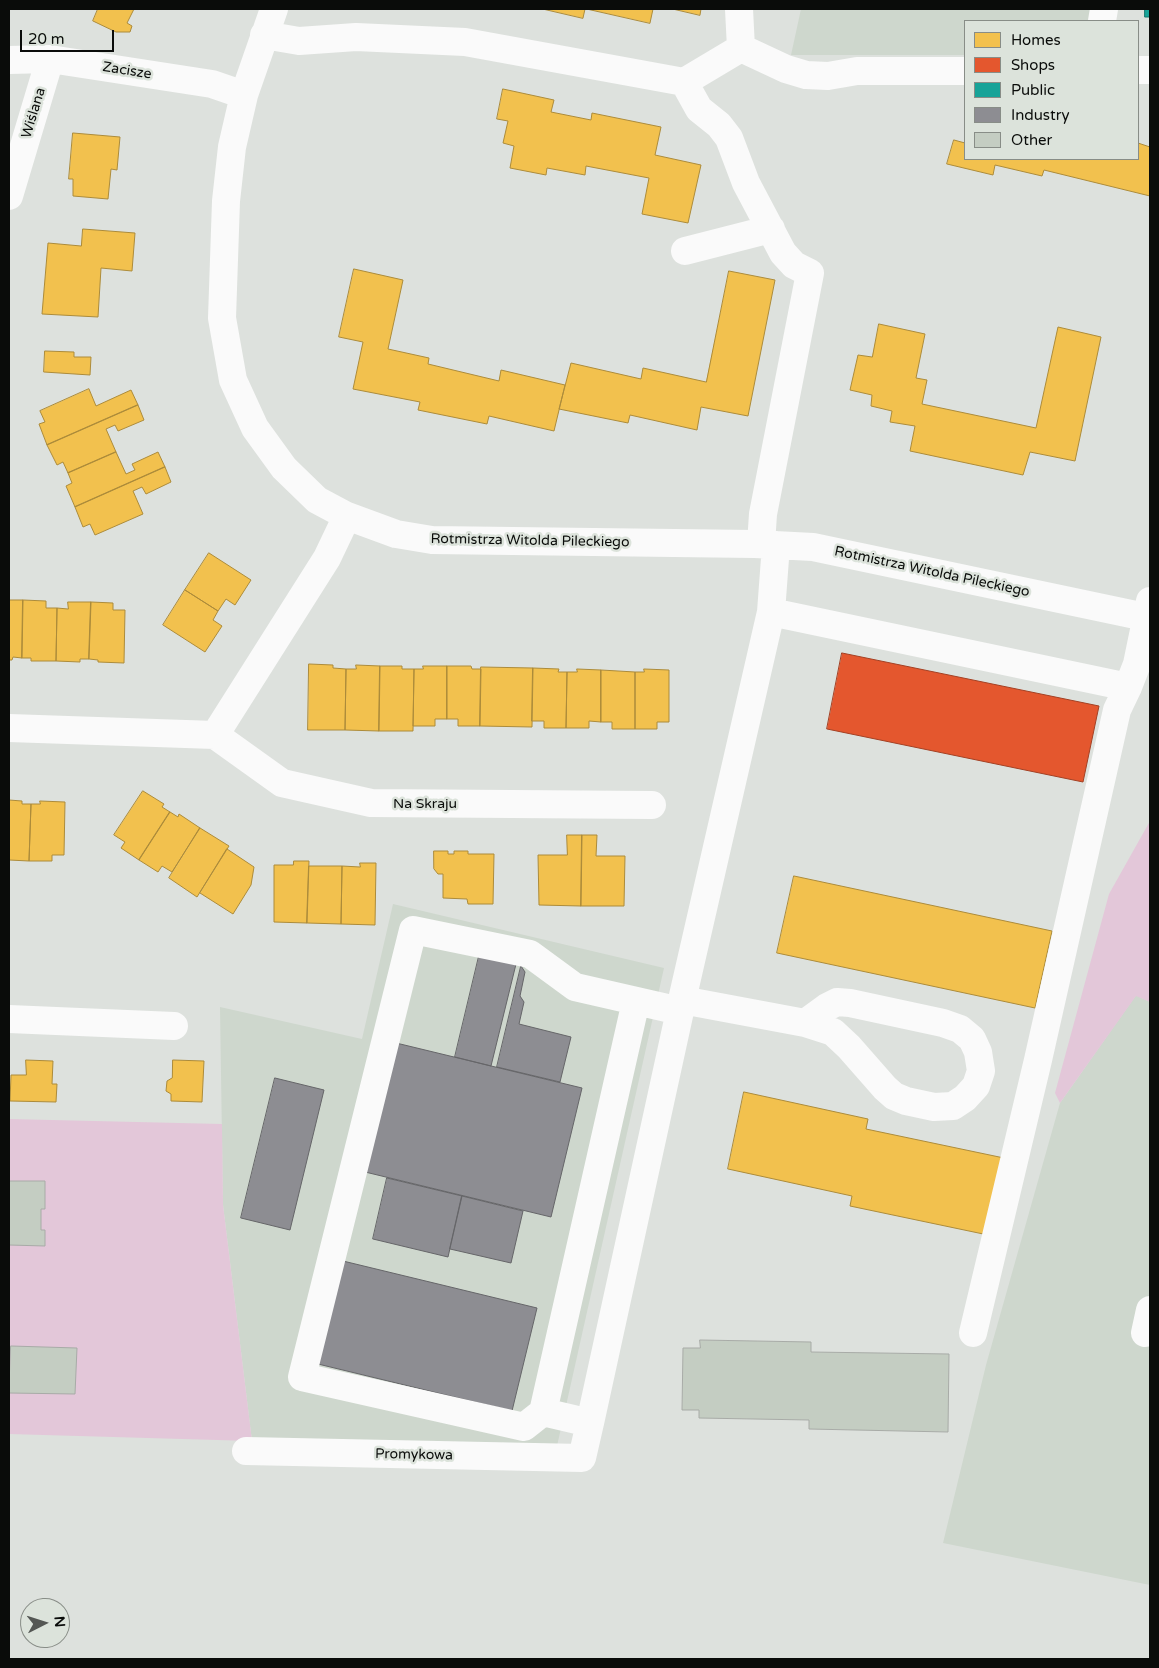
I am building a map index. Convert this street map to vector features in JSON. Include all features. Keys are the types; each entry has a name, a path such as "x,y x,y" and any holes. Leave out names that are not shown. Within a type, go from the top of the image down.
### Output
{"street":[{"name":"Rotmistrza Witolda Pileckiego","path":"274,9 244,95 232,147 226,201 222,318 233,380 254,428 284,468 318,500 347,516 396,534 432,540 769,544 822,548 1149,612"},
{"path":"739,9 741,48"},
{"path":"264,35 299,40 356,38 464,42 684,82 741,48"},
{"path":"741,48 786,69 806,75 828,76 857,71 883,63 964,72"},
{"name":"Zacisze","path":"9,60 50,59 212,84 244,95"},
{"name":"Wiślana","path":"9,196 50,59"},
{"path":"543,1412 590,1423 681,1005 771,612 774,585 763,514 810,273 794,265 783,253 746,183 729,138 719,125 699,109 684,82"},
{"path":"685,251 771,229"},
{"path":"9,728 215,735 327,558 347,516"},
{"path":"771,612 1128,687"},
{"path":"973,1333 1038,1060 1117,710 1137,664 1149,612"},
{"name":"Na Skraju","path":"215,735 282,782 371,803 652,805"},
{"path":"636,1001 543,1412 524,1427 302,1377 413,930 530,954 575,987 636,1001 681,1005 805,1023 833,1032 849,1047 885,1088 894,1096 906,1101 934,1107 953,1106 965,1098 976,1086 981,1071 978,1052 972,1039 960,1029 943,1023 850,1003 837,1002 805,1023"},
{"path":"9,1019 174,1026"},
{"name":"Promykowa","path":"246,1451 582,1458 590,1423"}],"shaded area":[{"path":"801,9 1114,9 1111,20 964,20 964,55 791,55"},
{"path":"1150,821 1150,1002 1136,996 1060,1103 1055,1093 1109,894"},
{"path":"393,904 664,968 557,1446 252,1441 223,1205 220,1007 362,1039"},
{"path":"1136,995 1150,1002 1150,1585 943,1543 986,1365 1060,1103"},
{"path":"9,1119 222,1124 223,1205 252,1441 9,1434"}],"building: Homes":[{"path":"98,9 134,9 127,23 132,26 130,32 116,32 93,21"},
{"path":"543,9 585,9 583,18"},
{"path":"587,9 653,9 650,23"},
{"path":"673,9 701,9 700,15"},
{"path":"503,89 554,100 551,112 591,120 592,113 661,127 655,155 701,165 688,223 642,214 649,178 586,166 585,175 547,168 546,175 510,168 514,146 503,143 508,121 497,119"},
{"path":"73,133 120,137 117,170 111,169 108,199 73,196 73,179 69,179"},
{"path":"954,140 964,143 964,160 1139,160 1139,143 1150,147 1150,196 1044,170 1042,176 995,165 993,175 947,164"},
{"path":"83,229 135,233 132,271 101,268 98,317 42,314 48,243 81,246"},
{"path":"354,269 403,280 388,349 429,358 428,364 499,381 501,370 565,385 554,431 489,416 487,424 418,410 420,402 353,389 363,342 339,337"},
{"path":"729,271 775,280 748,416 701,407 697,430 630,415 628,423 559,409 571,363 641,379 643,368 706,382"},
{"path":"879,324 925,334 916,378 927,380 922,404 1036,428 1058,327 1101,337 1075,461 1030,452 1023,475 910,451 915,426 890,422 892,411 871,406 872,395 850,390 858,355 872,357"},
{"path":"45,351 74,352 74,357 91,357 90,375 44,372"},
{"path":"89,389 96,406 131,390 138,405 47,445 39,424 45,422 40,411"},
{"path":"138,405 144,420 118,431 115,425 106,429 116,452 68,473 63,462 57,465 47,445"},
{"path":"116,452 126,474 135,470 132,464 158,452 165,467 75,507 66,486 72,483 68,473"},
{"path":"165,467 171,482 146,494 142,487 133,491 143,514 95,535 90,524 83,527 75,507"},
{"path":"209,553 251,580 235,605 226,599 218,611 185,590"},
{"path":"185,590 218,611 213,620 222,626 205,652 163,625"},
{"path":"9,600 23,600 22,658 13,657 12,660 9,660"},
{"path":"23,600 46,601 46,608 57,608 56,661 31,661 31,658 22,658"},
{"path":"68,602 91,602 89,659 80,659 80,662 56,661 57,608 68,609"},
{"path":"91,602 113,603 113,610 125,610 124,663 98,662 98,660 89,659"},
{"path":"309,664 333,665 333,668 346,669 345,730 308,730"},
{"path":"356,665 380,666 379,731 345,730 346,669 356,669"},
{"path":"380,666 402,666 402,669 414,669 413,731 379,731"},
{"path":"423,666 447,666 447,719 435,719 435,726 413,726 414,669 423,669"},
{"path":"447,666 471,666 472,669 481,669 480,726 458,726 458,719 447,719"},
{"path":"481,667 533,668 532,727 480,726"},
{"path":"533,668 559,669 558,672 567,672 566,728 544,728 544,721 532,721"},
{"path":"577,669 601,670 601,722 589,721 589,728 566,728 567,672 577,672"},
{"path":"644,669 669,670 669,722 657,722 657,729 635,729 635,672 644,672"},
{"path":"601,670 635,672 635,729 612,729 612,722 601,722"},
{"path":"143,791 164,804 162,807 170,812 139,860 121,848 125,842 114,835"},
{"path":"9,800 22,801 22,804 31,804 29,861 9,860"},
{"path":"40,801 65,802 64,855 52,855 52,861 29,861 31,804 40,804"},
{"path":"170,812 178,817 179,814 200,828 172,872 162,866 158,872 139,860"},
{"path":"200,828 229,846 197,897 169,878"},
{"path":"567,835 582,835 581,906 539,905 538,855 567,855"},
{"path":"582,835 597,835 596,856 625,856 624,906 581,906"},
{"path":"227,849 254,867 251,885 233,914 200,893"},
{"path":"434,851 448,851 448,854 454,854 454,851 468,851 468,854 494,854 493,904 468,904 467,899 443,898 443,874 438,874 434,869"},
{"path":"294,861 309,861 307,923 274,922 274,865 293,865"},
{"path":"360,863 376,863 375,925 341,924 342,866 360,867"},
{"path":"309,866 342,866 341,924 307,923"},
{"path":"794,876 1052,931 1035,1008 777,953"},
{"path":"26,1060 53,1061 52,1084 57,1084 56,1102 10,1101 11,1075 26,1075"},
{"path":"173,1060 204,1061 202,1102 171,1101 171,1094 166,1091 167,1081 172,1078"},
{"path":"744,1092 868,1119 866,1129 1004,1158 988,1235 850,1206 852,1196 728,1169"}],"building: Shops":[{"path":"842,653 1099,706 1083,782 827,729"}],"building: Public":[{"path":"1145,9 1150,9 1150,17 1145,17"}],"building: Industry":[{"path":"480,952 517,960 491,1066 455,1057"},
{"path":"521,966 525,972 520,996 524,1002 519,1024 571,1037 560,1082 497,1067"},
{"path":"392,1042 582,1088 551,1217 361,1171"},
{"path":"275,1078 324,1090 290,1230 241,1218"},
{"path":"387,1178 462,1196 448,1257 373,1239"},
{"path":"462,1196 523,1211 511,1263 450,1249"},
{"path":"343,1261 537,1308 512,1411 318,1364"}],"building: Other":[{"path":"9,1181 45,1181 45,1209 41,1209 41,1230 45,1230 45,1246 9,1245"},
{"path":"700,1340 811,1342 811,1352 949,1354 948,1432 809,1429 809,1420 699,1418 699,1410 682,1410 683,1348 700,1348"},
{"path":"11,1346 77,1348 75,1394 9,1393"}]}
